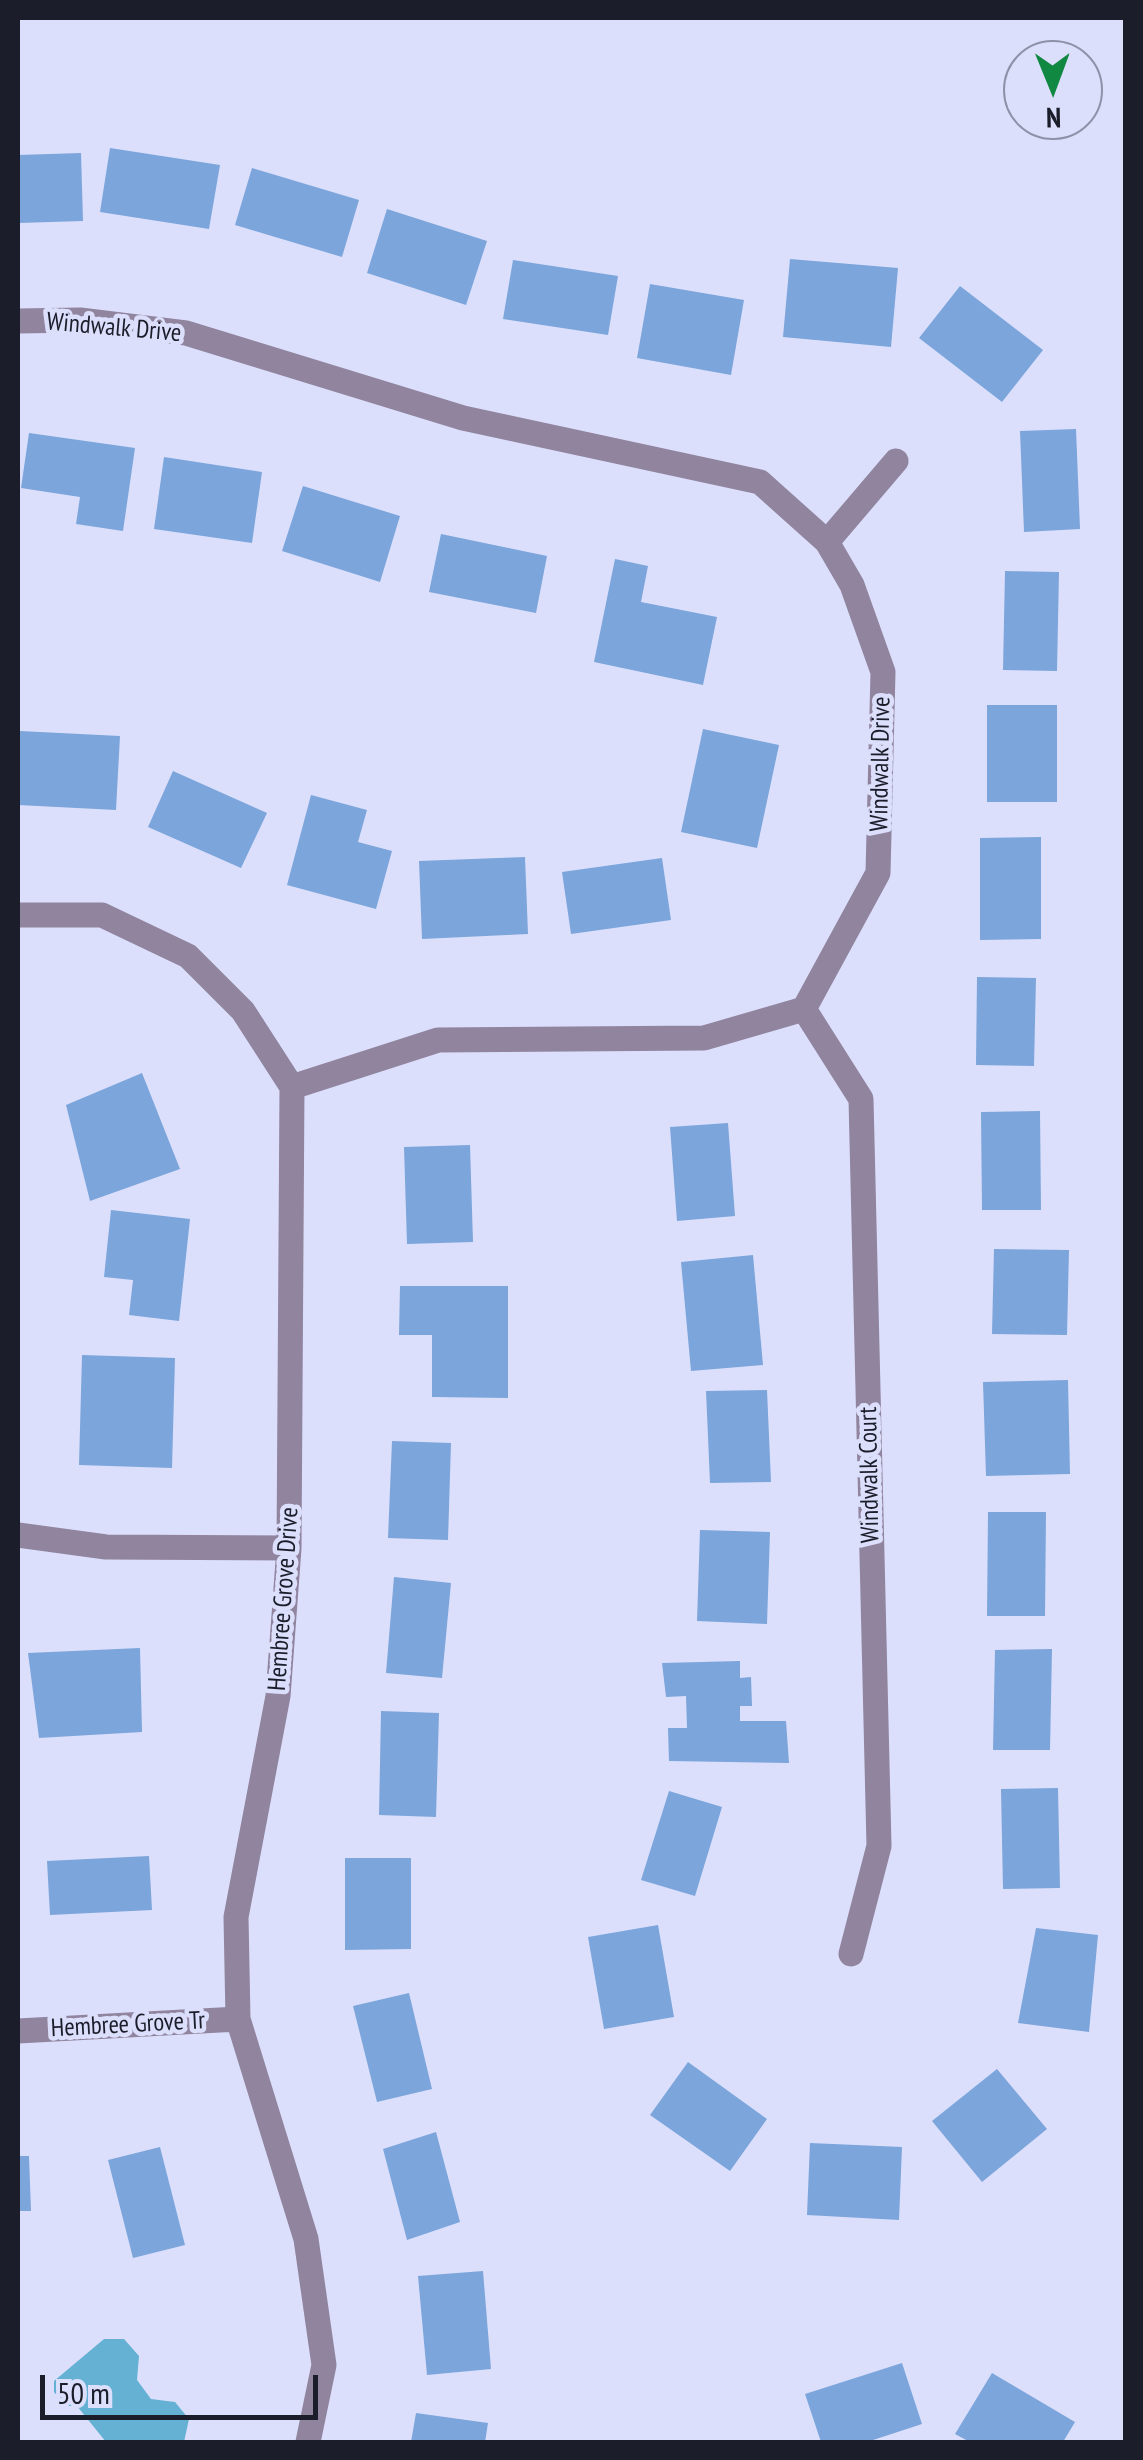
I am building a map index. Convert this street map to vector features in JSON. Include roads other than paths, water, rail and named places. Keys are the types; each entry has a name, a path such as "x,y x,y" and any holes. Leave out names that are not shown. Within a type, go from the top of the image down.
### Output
{"street":[{"name":"Windwalk Drive","path":"18,321 80,320 186,333 463,418 760,482 827,542 852,585 883,672 878,873 804,1010"},
{"path":"827,542 896,461"},
{"path":"18,915 102,915 188,956 244,1011 292,1087 438,1040 704,1038 804,1010"},
{"name":"Windwalk Court","path":"804,1010 862,1100 879,1846 851,1954"},
{"name":"Hembree Grove Drive","path":"292,1087 289,1548 278,1696 236,1917 238,2019 306,2239 324,2365 308,2442"},
{"path":"18,1535 106,1548 289,1548"},
{"name":"Hembree Grove Tr","path":"18,2031 238,2019"}],"water":[{"path":"104,2339 124,2339 139,2356 137,2380 151,2399 175,2402 189,2419 184,2442 106,2442 77,2406 66,2406 54,2392 54,2381"}]}
